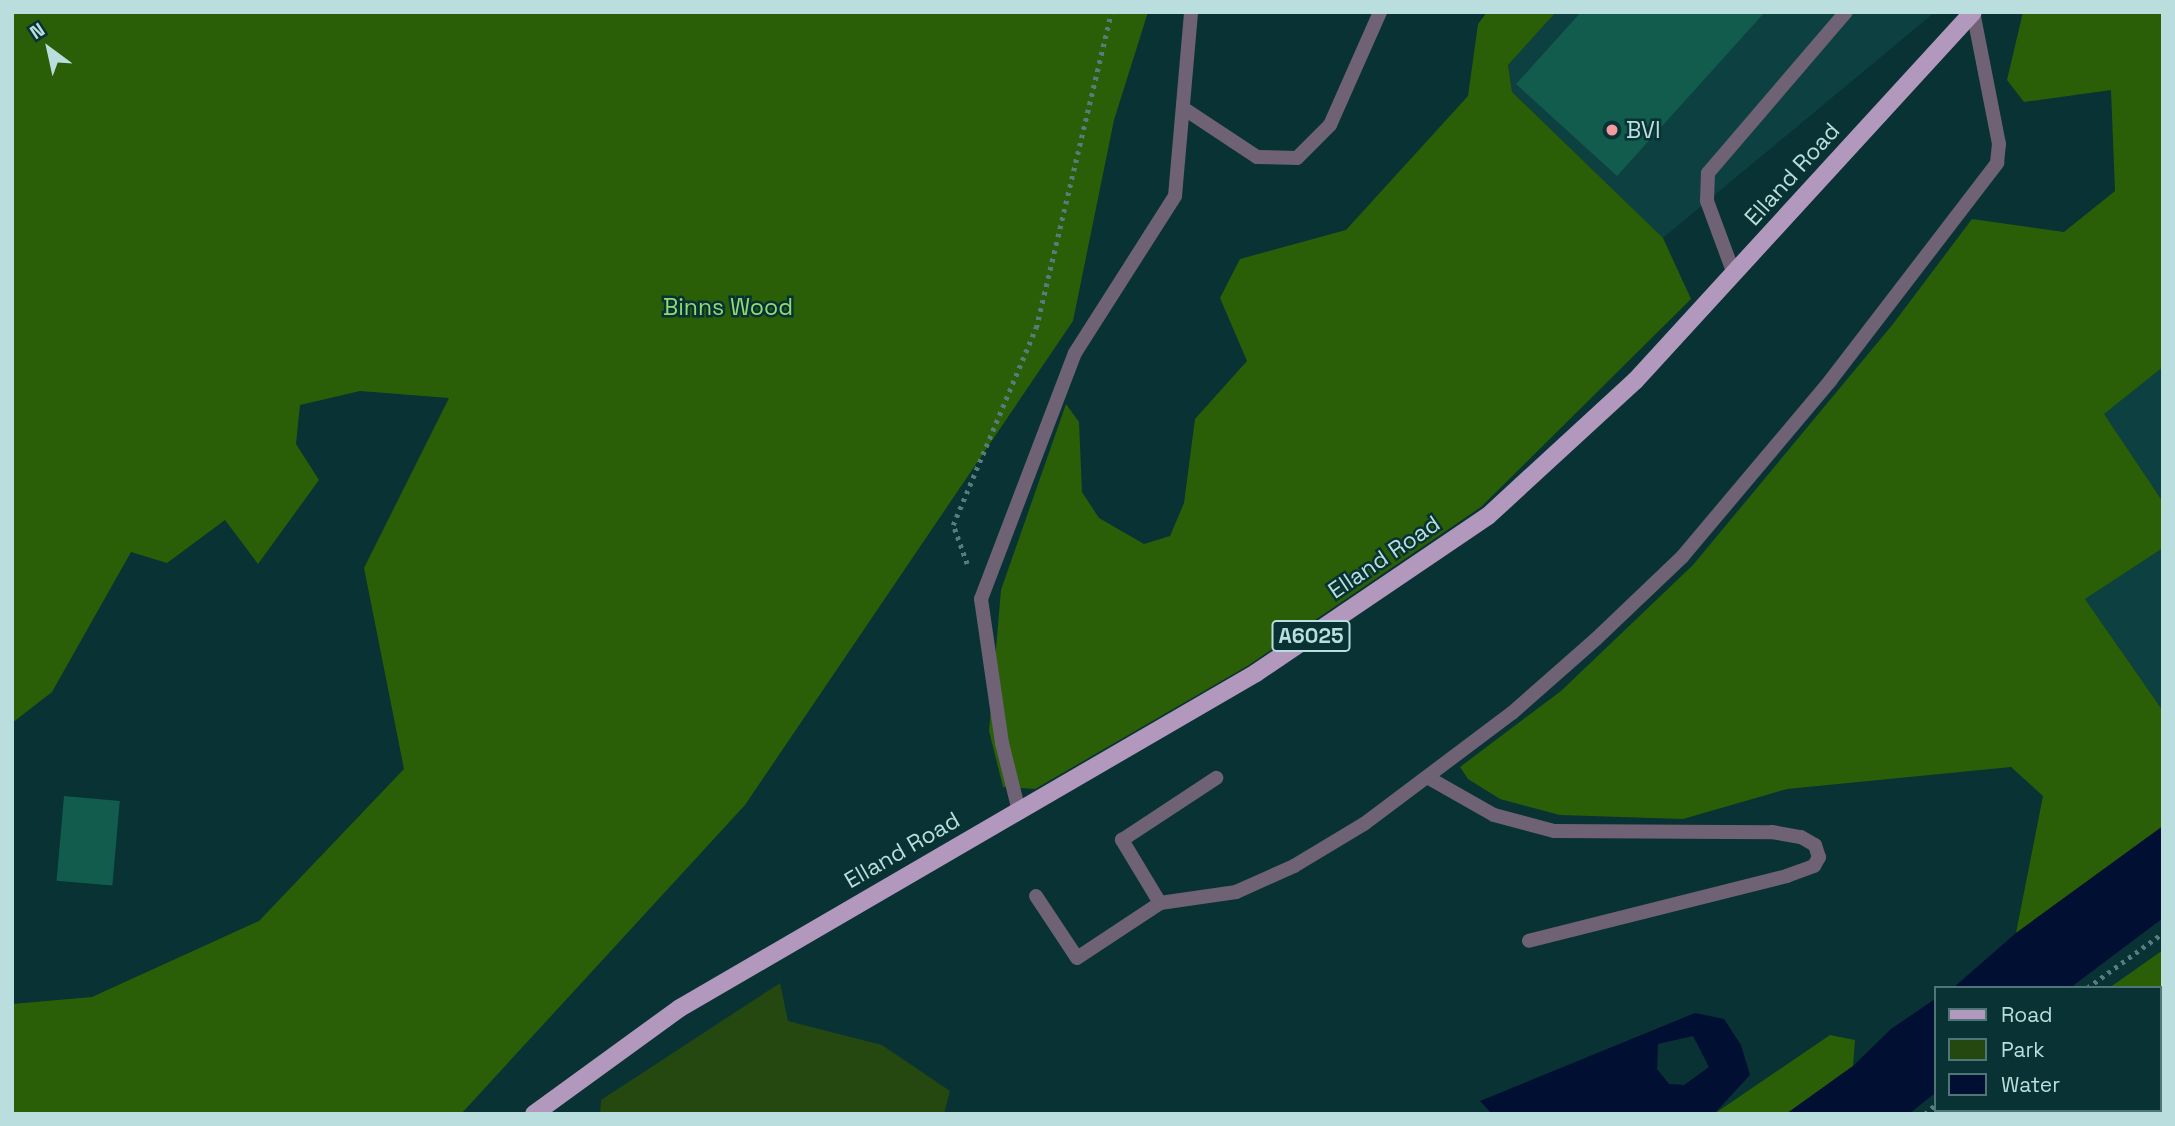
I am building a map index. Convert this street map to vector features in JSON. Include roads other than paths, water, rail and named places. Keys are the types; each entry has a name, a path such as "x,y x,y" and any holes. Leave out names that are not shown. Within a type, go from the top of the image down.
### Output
{"main road":[{"name":"Elland Road","path":"534,1114 680,1008 1256,673 1488,516 1636,381 1973,12"}],"street":[{"path":"1019,810 1002,743 981,599 1075,354 1175,196 1185,110 1191,12"},
{"path":"1185,110 1257,157 1297,158 1330,125 1380,12"},
{"path":"1734,274 1707,201 1708,173 1846,12"},
{"path":"1036,896 1077,958 1160,902 1236,892 1294,866 1364,824 1512,713 1682,558 1830,381 1971,201 1997,163 1999,144 1973,12"},
{"path":"1427,776 1494,815 1555,831 1772,832 1801,837 1815,845 1819,857 1814,866 1787,876 1529,941"},
{"path":"1160,902 1122,840 1216,778"}],"water":[{"path":"2163,826 2163,918 2073,986 1955,986 2016,933"},
{"path":"1934,1000 1934,1094 1909,1114 1786,1114 1853,1066 1891,1029"},
{"path":"1695,1013 1724,1019 1741,1045 1750,1075 1714,1114 1492,1114 1480,1101","holes":["1693,1036 1709,1067 1684,1085 1669,1084 1657,1069 1658,1044"]}],"place":[{"name":"BVI","path":"1612,130"}],"park label":[{"name":"Binns Wood","path":"728,307"}]}
